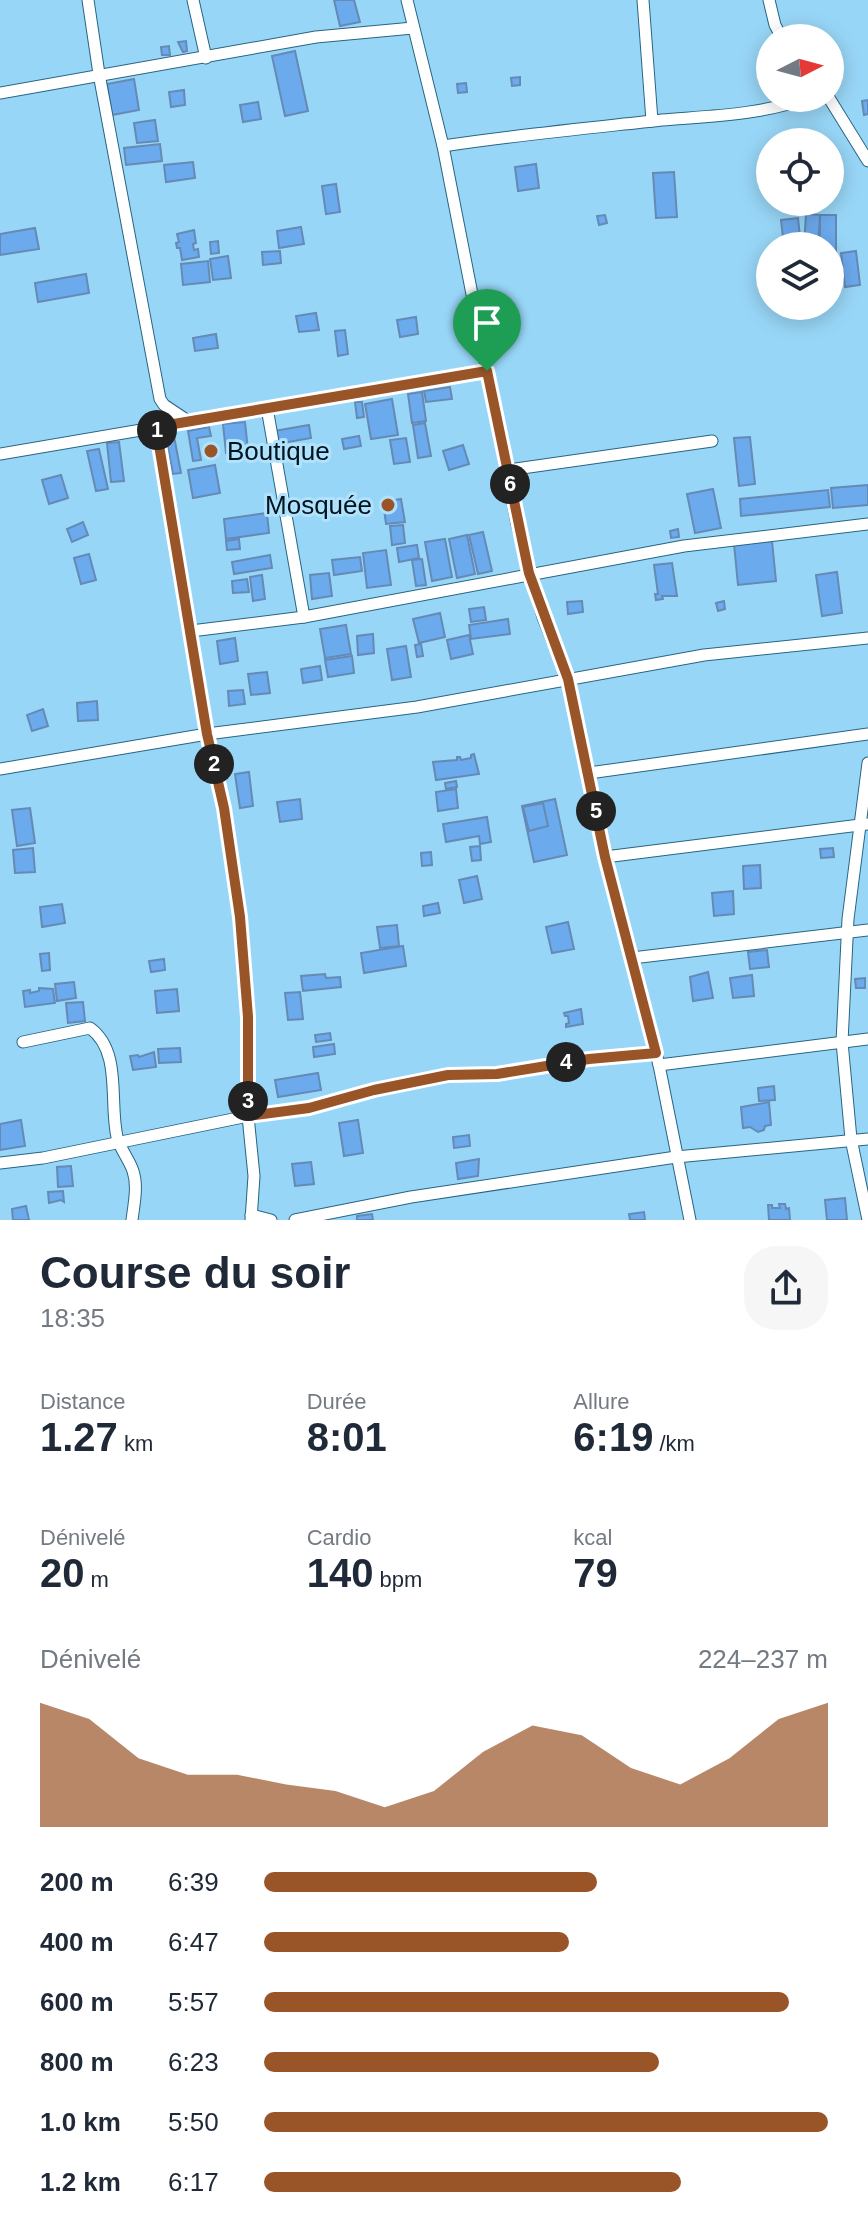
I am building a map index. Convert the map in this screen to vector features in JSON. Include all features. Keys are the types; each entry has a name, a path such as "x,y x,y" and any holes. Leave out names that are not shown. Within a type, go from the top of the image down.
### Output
{"street":[{"path":"88,0 160,399 188,421"},
{"path":"193,0 206,58"},
{"path":"407,0 443,146 529,573 568,679 605,857 659,1065 690,1220"},
{"path":"643,0 652,121"},
{"path":"769,0 775,24"},
{"path":"0,93 316,37 413,28"},
{"path":"443,146 756,109"},
{"path":"838,112 868,161"},
{"path":"0,454 487,371"},
{"path":"267,408 304,617"},
{"path":"156,427 207,734 224,808 240,917 248,1017 248,1116 254,1176 251,1217 271,1220"},
{"path":"508,470 712,441"},
{"path":"191,631 304,617 684,546 868,524"},
{"path":"0,769 207,734 417,707 704,655 868,638"},
{"path":"589,773 868,734"},
{"path":"868,763 848,932 842,1042 851,1139 868,1220"},
{"path":"605,857 863,824"},
{"path":"632,958 868,930"},
{"path":"23,1042 90,1028 103,1038 114,1080 112,1106 118,1141 133,1173 136,1196 132,1220"},
{"path":"659,1065 868,1039"},
{"path":"0,1163 43,1158 248,1116 309,1108 374,1090 448,1075 497,1074 589,1059 656,1053"},
{"path":"295,1220 411,1197 676,1157 868,1139"}],"building":[{"path":"334,0 354,0 360,22 340,26"},
{"path":"186,41 187,51 183,52 178,42"},
{"path":"169,46 170,55 162,55 161,47"},
{"path":"295,51 308,111 285,116 272,56"},
{"path":"520,77 520,85 512,86 511,78"},
{"path":"134,79 139,110 112,115 107,84"},
{"path":"466,83 467,92 458,93 457,84"},
{"path":"184,90 185,105 171,107 169,92"},
{"path":"868,100 868,114 864,115 862,101"},
{"path":"258,102 261,119 243,122 240,105"},
{"path":"155,120 158,141 137,143 134,123"},
{"path":"160,144 162,161 126,165 124,148"},
{"path":"193,162 195,178 166,182 164,165"},
{"path":"536,164 539,188 518,191 515,167"},
{"path":"674,172 677,217 656,218 653,173"},
{"path":"336,184 340,212 326,214 322,186"},
{"path":"605,215 607,223 599,225 597,216"},
{"path":"806,216 820,216 819,232 805,232"},
{"path":"820,216 836,216 836,232 820,232"},
{"path":"798,218 800,232 782,232 781,220"},
{"path":"301,227 304,244 279,248 277,231"},
{"path":"35,228 39,249 0,255 0,234"},
{"path":"194,230 194,250 198,249 199,257 182,260 176,243 179,242 177,234"},
{"path":"218,241 219,253 211,254 210,242"},
{"path":"280,251 281,263 263,265 262,252"},
{"path":"856,251 860,285 845,287 844,253"},
{"path":"228,256 231,278 213,280 210,259"},
{"path":"208,261 210,282 183,285 181,264"},
{"path":"86,274 89,293 38,302 35,283"},
{"path":"316,313 319,330 299,332 296,316"},
{"path":"416,317 418,334 400,337 397,320"},
{"path":"345,330 348,354 338,356 335,331"},
{"path":"216,334 218,348 195,351 193,338"},
{"path":"450,387 452,399 426,402 424,391"},
{"path":"422,392 426,421 412,423 408,394"},
{"path":"392,399 398,435 371,439 365,404"},
{"path":"355,402 362,402 364,417 357,418"},
{"path":"245,422 248,450 226,453 223,424"},
{"path":"425,423 431,456 418,458 413,425"},
{"path":"309,425 311,438 277,444 274,431"},
{"path":"209,427 211,436 197,438 201,460 193,461 188,431"},
{"path":"173,431 181,473 173,474 165,432"},
{"path":"359,436 361,446 344,449 342,439"},
{"path":"750,437 755,484 739,486 734,438"},
{"path":"406,438 410,462 394,464 390,440"},
{"path":"119,442 124,481 111,482 107,443"},
{"path":"463,445 469,464 449,470 443,451"},
{"path":"99,449 108,489 96,491 87,451"},
{"path":"215,465 220,493 193,498 188,470"},
{"path":"61,475 68,498 49,504 42,480"},
{"path":"868,485 868,505 833,508 831,488"},
{"path":"713,489 721,528 695,533 687,494"},
{"path":"828,490 830,507 741,516 740,499"},
{"path":"401,499 405,522 386,524 383,502"},
{"path":"267,513 269,533 226,539 224,519"},
{"path":"83,522 88,535 72,542 67,529"},
{"path":"403,525 405,543 392,545 390,526"},
{"path":"678,529 679,537 671,538 670,531"},
{"path":"483,532 492,571 478,574 469,535"},
{"path":"467,535 475,574 457,578 449,539"},
{"path":"239,539 240,549 227,550 226,541"},
{"path":"445,539 452,577 432,581 425,542"},
{"path":"772,541 776,581 738,585 734,544"},
{"path":"417,545 419,558 399,562 397,548"},
{"path":"386,550 391,585 367,588 363,553"},
{"path":"89,554 96,580 81,584 74,558"},
{"path":"270,555 272,568 234,574 232,562"},
{"path":"360,557 362,571 334,575 332,560"},
{"path":"422,559 426,585 416,586 412,560"},
{"path":"672,563 677,596 662,596 663,599 656,600 654,565"},
{"path":"837,572 842,613 822,616 816,575"},
{"path":"329,573 332,596 312,599 310,575"},
{"path":"262,575 265,599 253,601 250,577"},
{"path":"247,579 249,592 233,593 232,581"},
{"path":"582,601 583,612 568,614 567,602"},
{"path":"724,601 725,609 718,611 716,603"},
{"path":"484,607 486,620 471,622 469,609"},
{"path":"440,613 445,637 419,643 413,619"},
{"path":"508,619 510,634 471,639 469,625"},
{"path":"346,625 351,654 325,658 320,629"},
{"path":"373,634 374,653 358,655 357,636"},
{"path":"469,635 473,654 451,659 447,640"},
{"path":"235,638 238,661 220,664 217,641"},
{"path":"421,644 423,656 417,657 415,645"},
{"path":"406,646 411,677 392,680 387,649"},
{"path":"352,656 354,673 328,677 325,660"},
{"path":"320,666 322,680 303,683 301,669"},
{"path":"267,672 270,693 251,695 248,674"},
{"path":"243,690 245,704 229,706 228,691"},
{"path":"97,701 98,720 78,721 77,703"},
{"path":"43,709 48,726 32,731 27,715"},
{"path":"474,754 479,774 436,780 433,762 457,760 457,757 461,760"},
{"path":"249,772 253,806 240,808 235,774"},
{"path":"456,781 457,787 446,789 445,783"},
{"path":"456,789 458,808 438,811 436,792"},
{"path":"300,799 302,819 280,822 277,802"},
{"path":"555,799 567,855 534,862 522,806"},
{"path":"543,803 548,826 529,831 523,807"},
{"path":"30,808 35,843 17,846 12,810"},
{"path":"487,817 491,842 480,844 479,836 446,842 443,824"},
{"path":"480,846 481,860 472,861 470,847"},
{"path":"33,848 35,872 15,873 13,850"},
{"path":"833,848 834,857 821,858 820,849"},
{"path":"431,852 432,865 422,866 421,853"},
{"path":"760,865 761,888 744,889 743,866"},
{"path":"477,876 482,899 464,903 459,880"},
{"path":"733,891 734,914 714,916 712,893"},
{"path":"438,903 440,913 424,916 423,906"},
{"path":"62,904 65,923 42,927 40,907"},
{"path":"568,922 574,949 552,953 546,927"},
{"path":"397,925 399,946 380,948 377,927"},
{"path":"403,946 406,966 364,973 361,953"},
{"path":"767,950 769,967 750,969 748,952"},
{"path":"49,953 50,970 42,971 40,954"},
{"path":"164,959 165,970 151,972 149,961"},
{"path":"708,972 713,998 693,1001 690,977"},
{"path":"325,974 326,978 340,977 341,987 303,991 301,976"},
{"path":"752,975 754,996 733,998 730,978"},
{"path":"865,978 865,988 856,988 855,979"},
{"path":"74,982 76,998 57,1001 55,984"},
{"path":"39,988 53,989 55,1003 25,1007 23,991 30,990 30,993 39,991"},
{"path":"177,989 179,1011 157,1013 155,991"},
{"path":"300,992 303,1019 288,1020 285,993"},
{"path":"83,1002 85,1021 68,1023 66,1003"},
{"path":"581,1009 583,1024 566,1027 568,1016 564,1013"},
{"path":"330,1033 331,1040 316,1042 315,1035"},
{"path":"334,1044 335,1054 314,1057 313,1047"},
{"path":"180,1048 181,1062 159,1063 158,1049"},
{"path":"154,1052 156,1067 133,1070 130,1056 139,1057"},
{"path":"318,1073 321,1090 278,1097 275,1080"},
{"path":"774,1086 775,1100 759,1101 758,1088"},
{"path":"769,1102 771,1125 758,1132 750,1127 743,1128 741,1107"},
{"path":"21,1120 25,1146 0,1150 0,1124"},
{"path":"358,1120 363,1153 344,1156 339,1123"},
{"path":"469,1135 470,1146 454,1148 453,1137"},
{"path":"479,1159 478,1176 458,1179 456,1163"},
{"path":"311,1162 314,1184 295,1186 292,1164"},
{"path":"71,1166 73,1186 58,1187 57,1167"},
{"path":"63,1191 64,1202 49,1203 48,1192"},
{"path":"845,1198 847,1220 827,1220 825,1200"},
{"path":"779,1204 789,1208 790,1220 769,1220 768,1205 780,1208"},
{"path":"26,1206 29,1220 13,1220 12,1209"},
{"path":"644,1212 645,1220 630,1220 629,1214"},
{"path":"372,1214 373,1220 357,1220 357,1216"}],"place":[{"name":"Boutique","path":"211,451"},
{"name":"Mosquée","path":"388,505"}],"route":[{"path":"487,371 529,573 568,679 605,857 656,1053 589,1059 497,1074 448,1075 374,1090 309,1108 248,1116 248,1017 240,917 224,808 207,734 156,427 487,371"}]}
